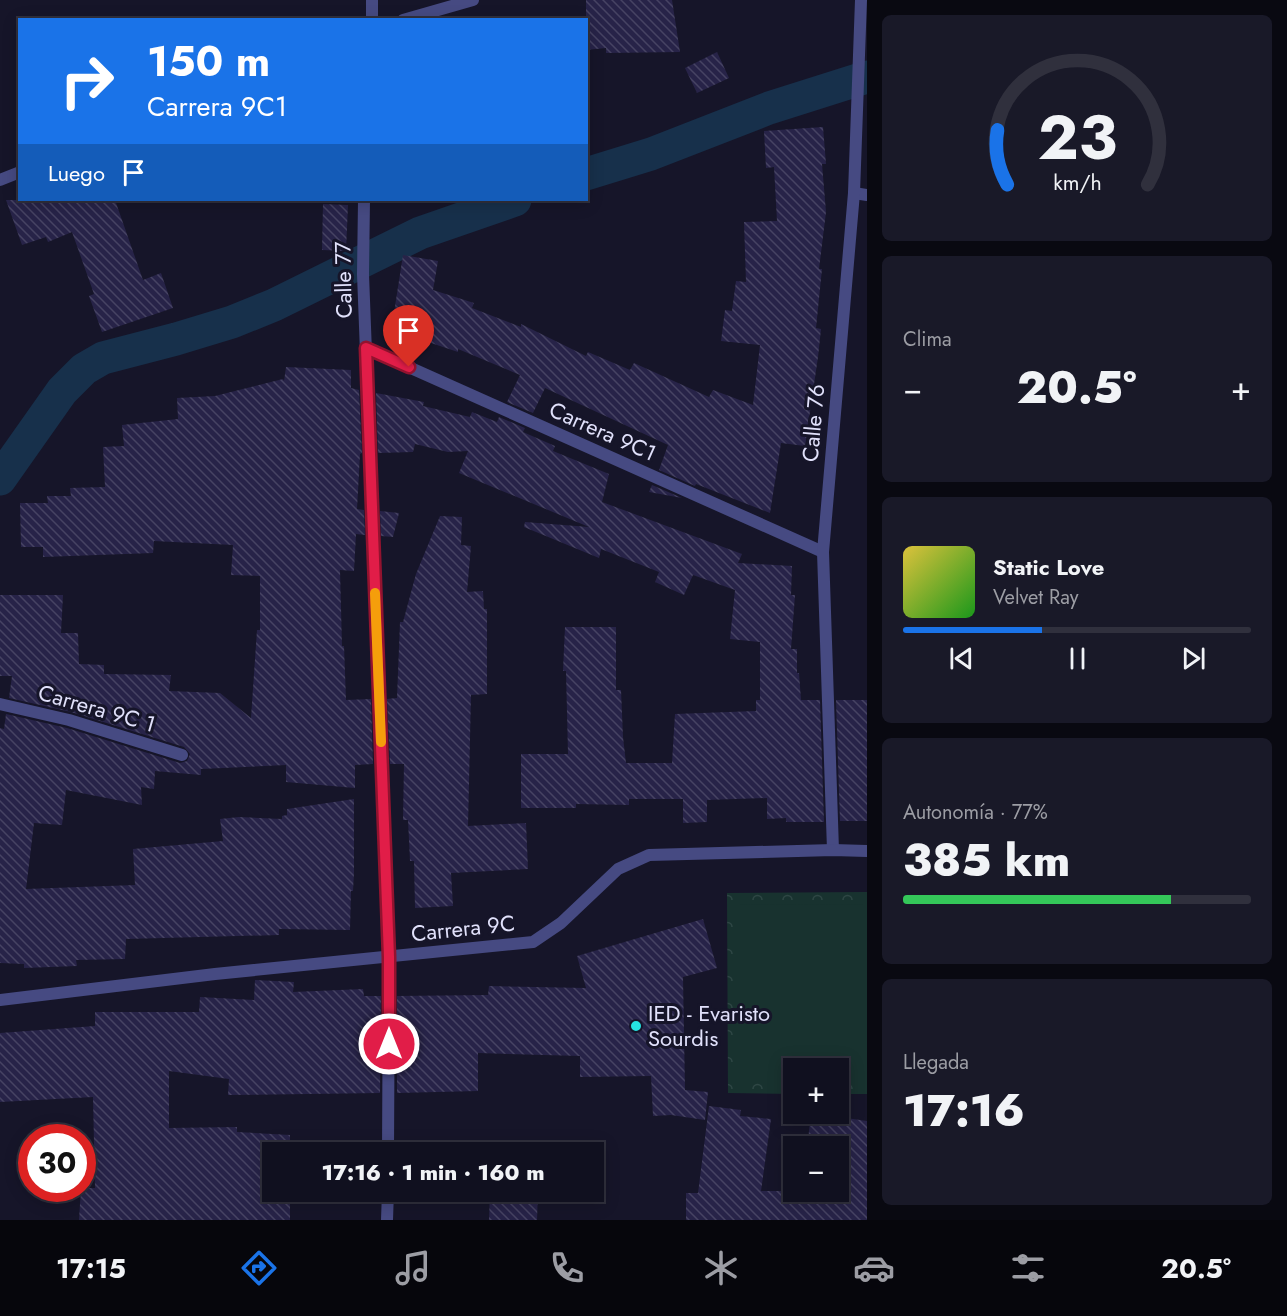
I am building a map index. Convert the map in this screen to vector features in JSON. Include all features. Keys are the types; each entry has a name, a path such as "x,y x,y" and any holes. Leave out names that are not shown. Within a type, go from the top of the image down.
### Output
{"street":[{"path":"372,0 372,18"},
{"path":"410,18 473,0"},
{"name":"Calle 76","path":"833,850 823,552 861,194 858,93 859,60 864,40 861,0"},
{"path":"0,180 18,173"},
{"name":"Calle 77","path":"364,201 363,274 389,957 388,1142"},
{"name":"Carrera 9C1","path":"366,348 823,552"},
{"name":"Carrera 9C 1","path":"0,704 69,720 182,755"},
{"name":"Carrera 9C","path":"0,1000 215,974 533,942 561,923 618,869 649,855 867,851"},
{"path":"387,1220 388,1202"}],"green space":[{"path":"867,892 867,1094 849,1094 849,1058 783,1058 783,1094 728,1093 727,893"},
{"path":"736,904 867,905 867,1081 849,1081 849,1058 783,1058 783,1081 736,1081"}],"building":[{"path":"586,0 672,0 680,52 606,53 606,48 588,50 588,18 586,18"},
{"path":"717,52 729,78 697,93 685,68"},
{"path":"823,127 826,164 822,164 826,212 819,269 822,269 816,328 821,329 818,357 805,446 781,443 770,513 696,484 695,486 659,470 668,445 545,388 533,413 507,402 520,375 458,349 458,352 425,341 428,332 408,329 409,321 393,319 403,255 438,261 433,290 474,303 472,308 521,327 521,324 586,356 588,352 630,370 634,363 709,397 713,390 753,405 760,345 721,341 725,310 732,311 736,281 746,282 744,222 777,221 774,167 766,168 764,131"},
{"path":"6,200 115,201 143,280 161,273 173,308 102,332 89,296 94,294 72,232 48,242 46,237 22,245"},
{"path":"323,204 348,205 346,251 322,250"},
{"path":"286,367 351,370 351,388 359,390 362,453 360,454 357,509 364,510 365,535 356,534 354,571 340,570 342,646 344,646 346,700 371,699 373,764 355,765 355,788 286,782 286,765 201,769 201,775 155,771 154,789 141,787 142,805 66,790 62,825 34,823 26,889 135,885 133,849 223,841 220,819 239,817 282,819 282,816 287,815 287,809 354,799 354,873 350,930 279,929 279,935 126,939 125,959 76,960 77,966 24,968 24,964 0,963 0,728 4,729 6,714 67,728 180,763 187,761 190,754 184,747 71,712 9,698 12,676 0,676 0,595 63,595 61,633 78,633 79,664 104,665 104,674 171,675 169,691 220,693 251,718 257,630 260,630 260,576 231,575 233,545 154,541 153,553 43,557 43,547 21,547 20,503 48,503 47,496 71,496 70,488 105,487 103,447 124,446 122,425 178,419 177,398 215,396 283,379 284,381"},
{"path":"376,393 424,402 423,406 470,417 472,412 497,422 499,417 525,428 523,432 555,446 553,451 609,474 602,502 742,554 738,563 792,566 791,595 795,595 791,649 797,649 797,673 799,673 801,700 820,700 824,822 786,822 786,818 767,819 767,798 707,800 707,822 683,823 683,799 629,799 629,805 576,804 576,808 521,808 521,754 568,754 566,671 563,671 565,627 616,627 616,690 621,690 626,763 672,763 675,714 756,711 756,700 760,700 760,642 730,639 735,590 693,575 684,595 655,582 659,572 601,549 599,558 524,527 525,522 589,527 459,473 468,451 448,452 415,444 413,452 378,453"},
{"path":"652,485 682,498 649,492"},
{"path":"380,511 399,513 393,537 381,536"},
{"path":"440,516 462,517 461,545 471,546 467,592 483,591 484,609 487,609 487,694 471,695 468,826 526,823 528,869 451,873 453,906 415,908 414,861 410,861 408,820 403,820 404,764 390,764 387,699 397,698 400,622 403,622 416,574"},
{"path":"836,700 867,700 867,821 840,821"},
{"path":"703,919 717,968 683,977 685,1090 708,1092 705,1120 671,1115 653,1116 651,1076 580,1077 580,1056 478,1053 478,1091 397,1093 397,996 488,995 489,986 586,988 577,956"},
{"path":"255,980 294,982 293,992 363,989 364,996 381,996 380,1093 228,1095 229,1079 169,1071 169,1128 237,1127 237,1132 290,1135 290,1142 262,1142 262,1202 290,1202 290,1220 79,1220 80,1202 96,1202 96,1124 94,1124 93,1097 0,1102 0,1033 95,1026 95,1012 199,1012 200,997 254,1000"},
{"path":"709,1106 741,1110 740,1116 771,1119 761,1191 783,1191 783,1202 849,1202 849,1136 808,1136 810,1124 849,1124 849,1118 867,1121 867,1220 686,1220 686,1193 698,1193"},
{"path":"490,1202 538,1202 537,1220 489,1220"}],"waterway":[{"path":"588,173 651,154 769,108 867,77"},
{"path":"0,479 62,391 84,369 103,358 232,322 274,305 420,233 512,201"}],"slow traffic":[{"path":"375,593 381,742"}],"place":[{"name":"IED - Evaristo Sourdis","path":"636,1026"}],"route":[{"path":"389,1044 389,957 366,348 409,367"}]}
